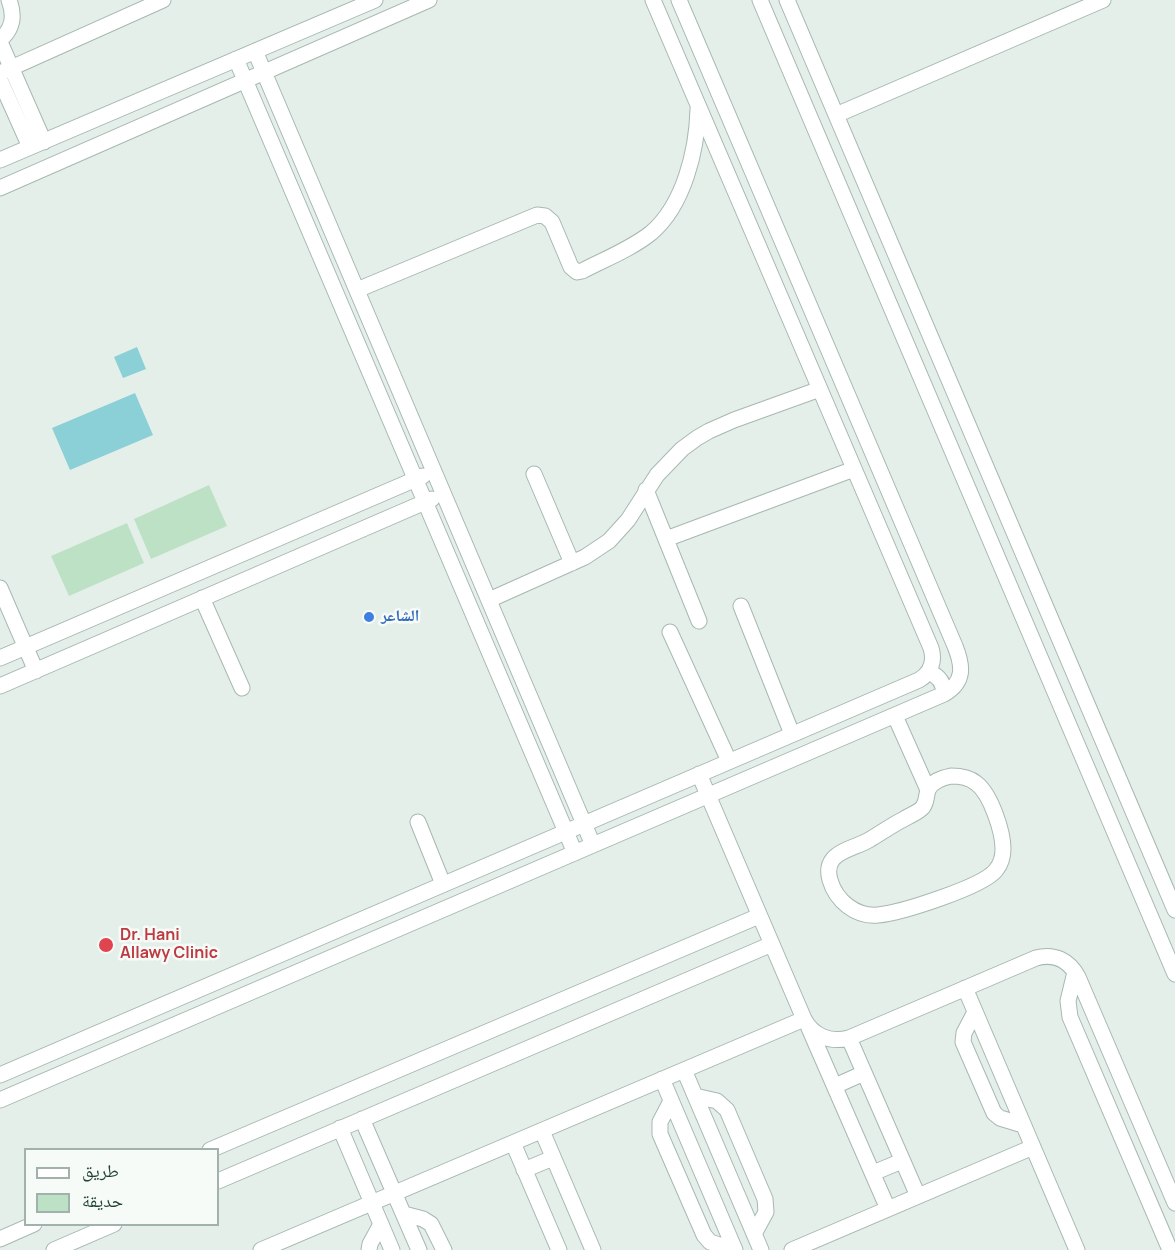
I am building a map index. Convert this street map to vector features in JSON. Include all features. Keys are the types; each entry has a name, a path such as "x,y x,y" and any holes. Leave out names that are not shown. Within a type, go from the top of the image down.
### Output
{"street":[{"path":"9,0 13,18 11,27 0,41 6,70 37,144"},
{"path":"6,70 163,0"},
{"path":"0,188 429,0"},
{"path":"653,0 933,654 945,661 959,656"},
{"path":"0,1099 895,716 944,694 954,687 961,673 959,656 679,0"},
{"path":"760,0 1175,975"},
{"path":"787,0 1175,909"},
{"path":"836,115 1103,0"},
{"path":"0,160 368,2"},
{"path":"255,51 593,845"},
{"path":"236,59 575,853"},
{"path":"0,80 37,144"},
{"path":"357,290 537,215 545,216 552,222 571,267 577,272 631,246 650,234 666,218 681,188 695,138 698,104"},
{"path":"489,600 597,550 619,531 646,490 669,461 709,431 820,389"},
{"path":"666,539 854,469"},
{"path":"434,471 0,658 5,684 444,494"},
{"path":"534,474 572,563"},
{"path":"646,490 699,621"},
{"path":"0,588 36,671"},
{"path":"202,598 242,688"},
{"path":"741,606 792,734"},
{"path":"670,632 729,761"},
{"path":"0,1075 919,680 929,672 933,654"},
{"path":"929,672 941,680 944,694"},
{"path":"895,716 928,790 927,800 920,810 865,843 840,853 832,860 828,870 830,878 837,894 849,907 865,914 875,915 896,911 975,885 996,870 1003,847 993,810 982,789 965,777 951,776 938,780 928,790"},
{"path":"699,774 888,1209"},
{"path":"418,822 444,884"},
{"path":"212,1148 759,916"},
{"path":"219,1180 772,944"},
{"path":"807,1024 821,1037 842,1040 1042,956 1061,959 1075,972 1175,1203"},
{"path":"1075,972 1068,1000 1070,1017 1170,1250"},
{"path":"965,988 1077,1250"},
{"path":"975,1012 964,1033 964,1046 994,1113 1000,1118 1023,1125"},
{"path":"261,1250 662,1079 807,1024"},
{"path":"849,1038 918,1197"},
{"path":"684,1070 761,1250"},
{"path":"835,1086 864,1073"},
{"path":"662,1079 735,1250"},
{"path":"695,1096 717,1101 727,1110 761,1189 767,1207 754,1234"},
{"path":"672,1101 659,1126 665,1144 706,1239 735,1250"},
{"path":"362,1119 419,1250"},
{"path":"340,1128 392,1250"},
{"path":"542,1131 593,1250"},
{"path":"513,1143 559,1250"},
{"path":"792,1250 1033,1147"},
{"path":"525,1170 554,1158"},
{"path":"873,1173 902,1161"},
{"path":"404,1214 423,1219 431,1224 444,1250"},
{"path":"369,1250 381,1224"},
{"path":"0,1239 29,1226"},
{"path":"54,1250 109,1226"}],"green space":[{"path":"209,485 227,526 151,559 134,519"},
{"path":"127,523 144,563 69,596 51,556"}],"water":[{"path":"137,347 146,369 123,378 114,357"},
{"path":"135,393 153,435 70,470 52,428"}],"place":[{"name":"الشاعر","path":"369,617"},
{"name":"Dr. Hani Allawy Clinic","path":"106,945"}]}
